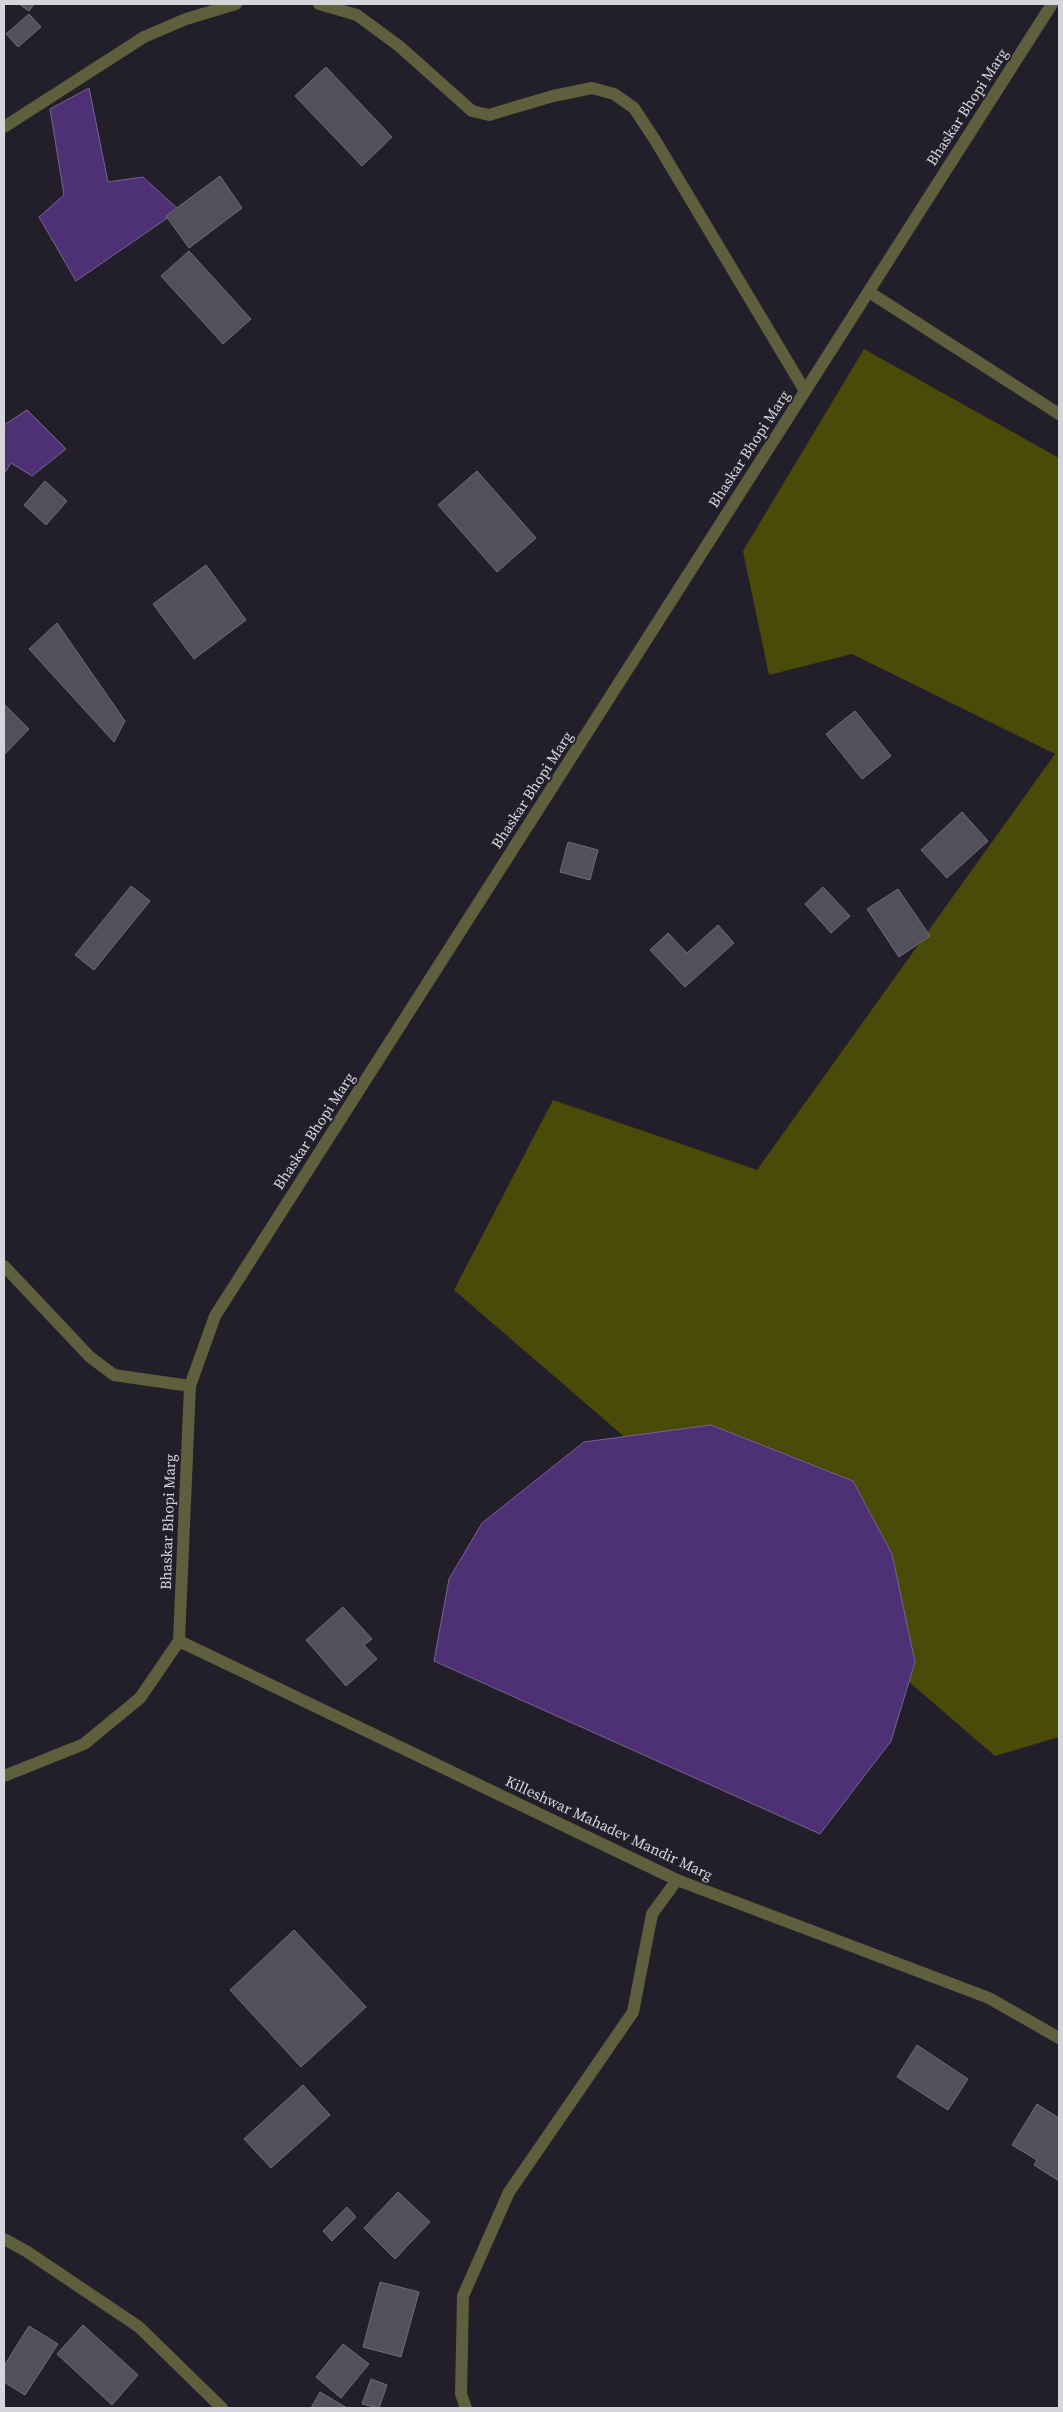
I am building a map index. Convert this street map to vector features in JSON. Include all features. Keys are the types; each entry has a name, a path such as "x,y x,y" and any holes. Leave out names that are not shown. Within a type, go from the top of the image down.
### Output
{"street":[{"path":"4,127 144,37 186,19 236,4"},
{"path":"318,4 356,15 399,46 472,111 489,115 553,96 592,88 614,94 634,108 805,392"},
{"name":"Bhaskar Bhopi Marg","path":"179,1641 190,1386 215,1316 1052,4"},
{"path":"869,292 1059,414"},
{"path":"4,1266 90,1357 114,1375 190,1386"},
{"path":"4,1776 84,1744 140,1698 179,1641"},
{"name":"Killeshwar Mahadev Mandir Marg","path":"179,1641 677,1880 989,1998 1059,2038"},
{"path":"466,2408 461,2394 463,2296 510,2192 632,2012 652,1914 677,1880"},
{"path":"4,2239 26,2250 140,2328 222,2408"}],"shaded area":[{"path":"89,88 108,182 143,177 179,210 76,281 39,217 64,195 50,109"},
{"path":"864,349 1059,458 1059,1737 995,1756 454,1290 553,1100 757,1170 1055,754 852,654 769,675 743,551"},
{"path":"27,410 66,449 32,476 11,463 4,474 4,425"},
{"path":"711,1425 853,1481 892,1554 915,1662 891,1741 820,1834 434,1661 449,1579 482,1523 584,1442"}],"building":[{"path":"19,4 34,4 29,11"},
{"path":"29,14 41,27 18,47 6,34"},
{"path":"326,67 392,137 362,166 295,96"},
{"path":"220,176 242,208 189,248 166,216"},
{"path":"189,251 251,319 223,344 161,276"},
{"path":"477,471 536,538 497,572 438,505"},
{"path":"45,481 67,501 46,525 24,505"},
{"path":"206,565 246,620 194,659 153,604"},
{"path":"57,623 125,721 114,742 29,649"},
{"path":"4,704 29,729 4,755"},
{"path":"855,711 891,756 862,779 826,734"},
{"path":"962,812 988,841 947,878 921,850"},
{"path":"568,842 598,850 590,880 560,872"},
{"path":"131,886 150,901 94,970 75,955"},
{"path":"823,887 850,916 831,933 805,904"},
{"path":"898,889 930,936 899,957 867,909"},
{"path":"718,925 734,943 685,987 650,950 668,933 687,953"},
{"path":"343,1607 372,1639 364,1645 377,1659 346,1686 306,1640"},
{"path":"294,1930 366,2007 301,2067 230,1990"},
{"path":"917,2045 968,2079 948,2110 897,2077"},
{"path":"303,2085 330,2115 271,2168 244,2139"},
{"path":"1037,2104 1059,2118 1059,2181 1034,2165 1037,2160 1012,2145"},
{"path":"398,2192 430,2222 395,2259 364,2228"},
{"path":"347,2207 356,2217 332,2241 323,2231"},
{"path":"380,2282 419,2292 401,2357 363,2347"},
{"path":"83,2325 138,2375 112,2405 57,2354"},
{"path":"29,2326 58,2344 25,2395 4,2382 4,2366"},
{"path":"343,2344 369,2364 341,2398 316,2377"},
{"path":"371,2379 387,2385 379,2408 362,2404"},
{"path":"320,2392 347,2408 311,2408"}]}
